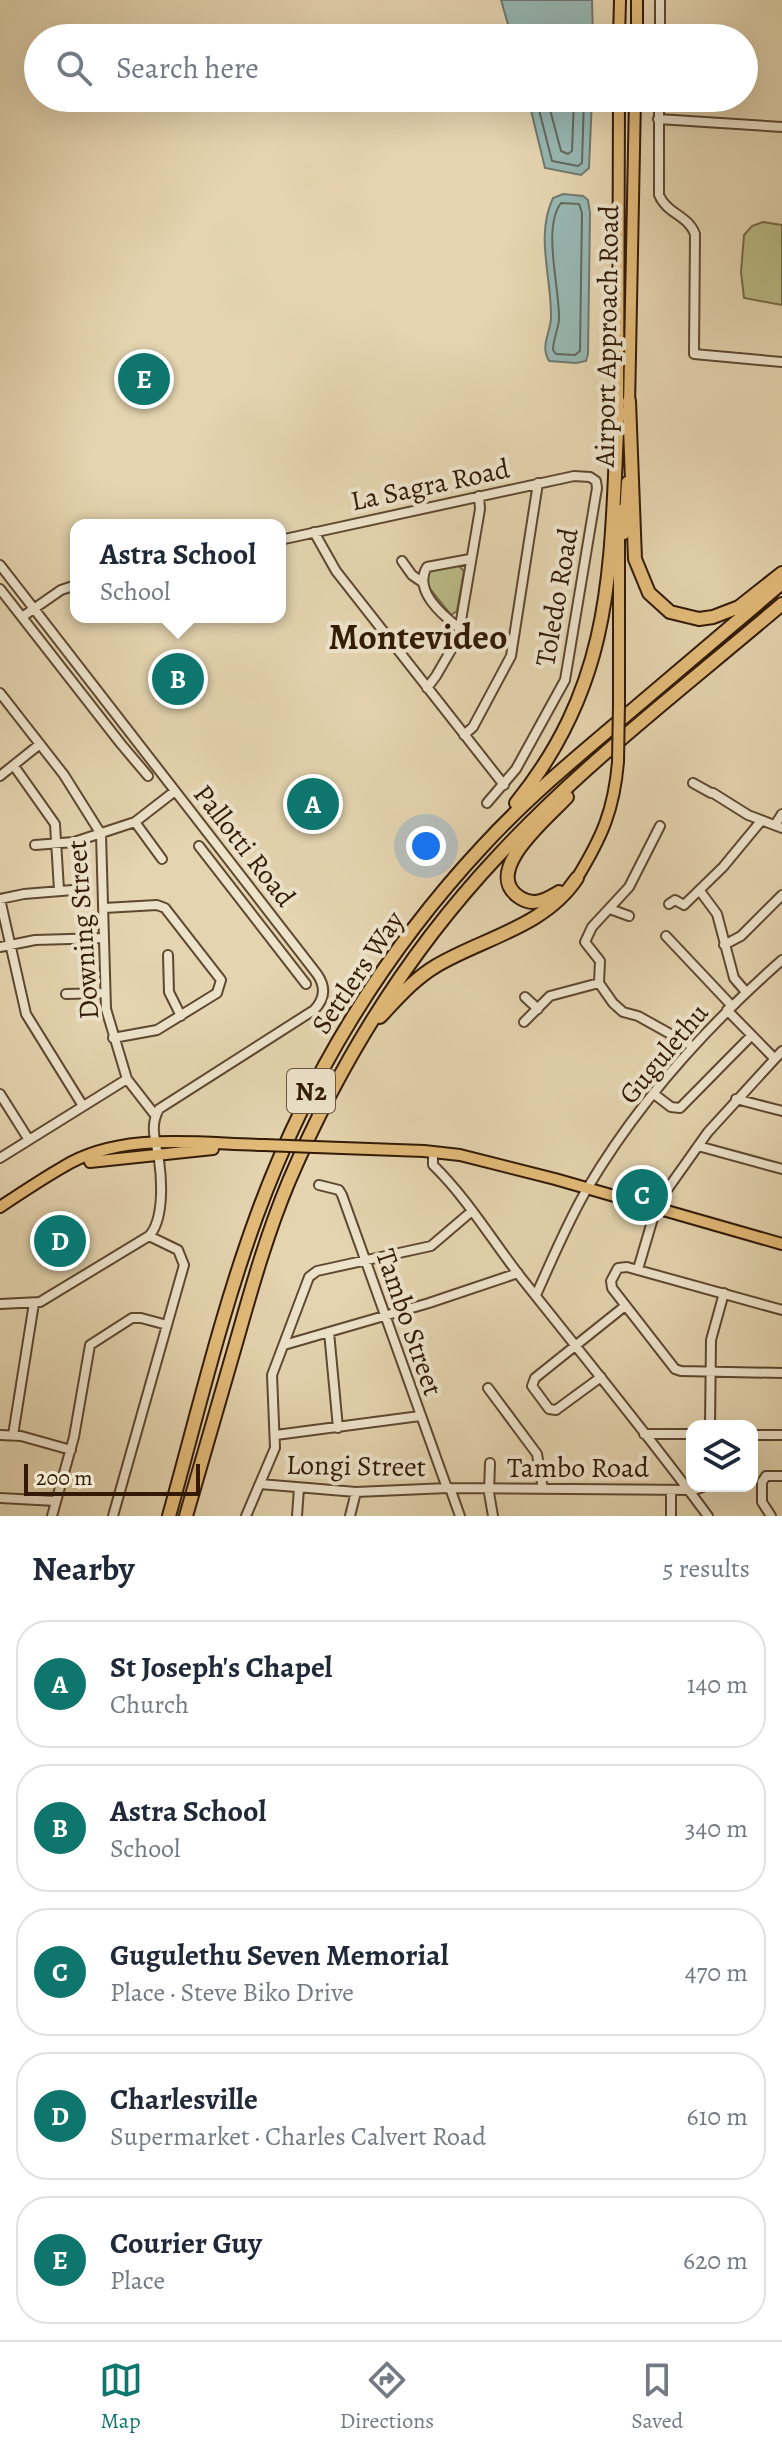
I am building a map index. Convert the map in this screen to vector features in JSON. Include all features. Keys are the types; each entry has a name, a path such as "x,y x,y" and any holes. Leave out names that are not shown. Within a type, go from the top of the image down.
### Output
{"highway":[{"path":"629,401 635,559 649,593 670,612 699,619 713,617 739,607 782,573"},
{"path":"469,862 547,760 571,716 590,668 608,585 618,411"},
{"name":"Settlers Way","path":"169,1516 247,1245 294,1126 333,1051 372,987 415,927 469,862 551,779 782,583"},
{"name":"Settlers Way","path":"186,1516 264,1248 311,1133 365,1030 436,927 519,833 613,757 782,604"},
{"path":"577,878 550,898 531,902 514,893 508,881 508,872 520,846 613,757"},
{"path":"311,1133 375,1024 402,993 434,967 534,918 556,903 577,878"}],"main road":[{"path":"619,24 620,0"},
{"path":"637,0 637,24"},
{"name":"Airport Approach Road","path":"577,878 606,824 613,803 613,757 619,704 619,112"},
{"name":"Airport Approach Road","path":"620,575 626,521 635,112"},
{"path":"0,1207 54,1174 96,1160 156,1148 264,1145 433,1152 460,1155 589,1187 782,1244"}],"street":[{"path":"660,0 660,24"},
{"path":"658,112 659,195 662,204 689,223 695,234 694,354 782,362"},
{"path":"658,119 782,127"},
{"name":"La Sagra Road","path":"286,539 538,483 574,476 590,477"},
{"name":"Toledo Road","path":"487,803 516,769 566,679 597,488 596,481 590,477"},
{"path":"464,735 473,727 511,656 538,483"},
{"path":"427,688 455,644 480,509 479,496"},
{"path":"314,532 336,571 504,785"},
{"path":"459,628 444,615 424,590 422,582 425,570 431,566 470,559"},
{"path":"402,561 412,575 422,582"},
{"name":"Pallotti Road","path":"0,565 323,984 323,996 318,1007 157,1112"},
{"path":"22,617 70,587"},
{"path":"0,589 148,776"},
{"name":"Downing Street","path":"0,693 81,801 101,834 104,993 113,1038 127,1079 157,1112"},
{"path":"121,744 133,735"},
{"path":"0,776 40,744"},
{"path":"14,766 53,820 59,890"},
{"path":"693,783 761,821 778,826 782,814"},
{"path":"35,845 71,843 135,822 175,791"},
{"path":"669,904 675,900 684,905 700,891 761,821"},
{"path":"135,822 162,859"},
{"path":"660,826 633,881 585,939 600,961 599,983 620,1010 638,1016 692,1046"},
{"name":"Pallotti Road","path":"199,846 306,984"},
{"path":"219,871 230,862"},
{"path":"73,890 0,899 27,1017 83,1106"},
{"path":"700,891 719,919 734,978 746,992"},
{"path":"724,945 741,936 782,895"},
{"path":"104,908 157,905 165,908 219,975 221,985 217,993 151,1033 113,1038"},
{"path":"610,909 629,916"},
{"path":"666,936 751,1036 774,1058"},
{"path":"0,947 35,940 104,938"},
{"path":"281,952 293,944"},
{"path":"168,955 169,992 181,1016"},
{"name":"Gugulethu","path":"536,1295 589,1187 654,1094 692,1046 782,960"},
{"path":"524,1022 550,996 599,983"},
{"path":"66,994 104,993"},
{"path":"525,997 538,1009"},
{"path":"654,1094 671,1107 680,1108 751,1036"},
{"path":"638,1269 656,1208 698,1146 736,1099 782,1051"},
{"path":"0,1158 127,1079"},
{"path":"0,1094 29,1140"},
{"path":"736,1099 782,1111"},
{"path":"0,1304 34,1303 149,1236 158,1219 160,1171 153,1130 157,1112"},
{"path":"698,1146 782,1169"},
{"path":"433,1152 433,1165 449,1180 686,1486"},
{"name":"Tambo Street","path":"319,1185 340,1192 420,1416 460,1516"},
{"path":"246,1516 275,1448 272,1379 312,1274 435,1245 472,1211"},
{"path":"113,1516 184,1261 178,1250 149,1236"},
{"path":"782,1310 638,1269 618,1268 611,1281 612,1288 625,1306 675,1369 782,1373"},
{"path":"284,1345 518,1273"},
{"path":"710,1420 712,1334 724,1293"},
{"path":"13,1435 34,1303"},
{"path":"601,1377 556,1410 549,1409 532,1383 625,1306"},
{"path":"52,1516 71,1450 90,1345 132,1318 167,1325"},
{"path":"329,1332 338,1428"},
{"path":"488,1388 537,1454 543,1489"},
{"path":"276,1435 420,1416"},
{"path":"644,1434 686,1434"},
{"path":"0,1435 13,1435 71,1450"},
{"path":"758,1435 782,1435"},
{"path":"490,1463 489,1488 493,1516"},
{"path":"771,1516 762,1502 762,1482 768,1476 782,1476"},
{"name":"Longi Street","path":"260,1484 356,1492 448,1488"},
{"path":"297,1516 299,1488"},
{"name":"Tambo Road","path":"448,1488 686,1489"},
{"path":"671,1490 671,1516"},
{"path":"350,1516 356,1492"},
{"path":"690,1492 708,1516"},
{"path":"0,1498 56,1501"}],"green space":[{"path":"763,222 782,225 782,305 744,298 741,272 744,235 752,226"},
{"path":"458,565 464,571 457,611 451,615 426,584 430,571"}],"water":[{"path":"501,0 592,0 593,24 508,24"},
{"path":"531,112 591,112 589,168 581,175 545,168"},
{"path":"563,194 583,196 588,200 590,213 588,354 586,361 576,363 549,361 545,350 551,303 545,227 553,198"}],"place":[{"name":"Courier Guy","path":"144,379"},
{"name":"Astra School","path":"178,679"},
{"name":"St Joseph's Chapel","path":"313,804"},
{"name":"Gugulethu Seven Memorial","path":"642,1195"},
{"name":"Charlesville","path":"60,1241"}],"district":[{"name":"Montevideo","path":"418,636"}]}
